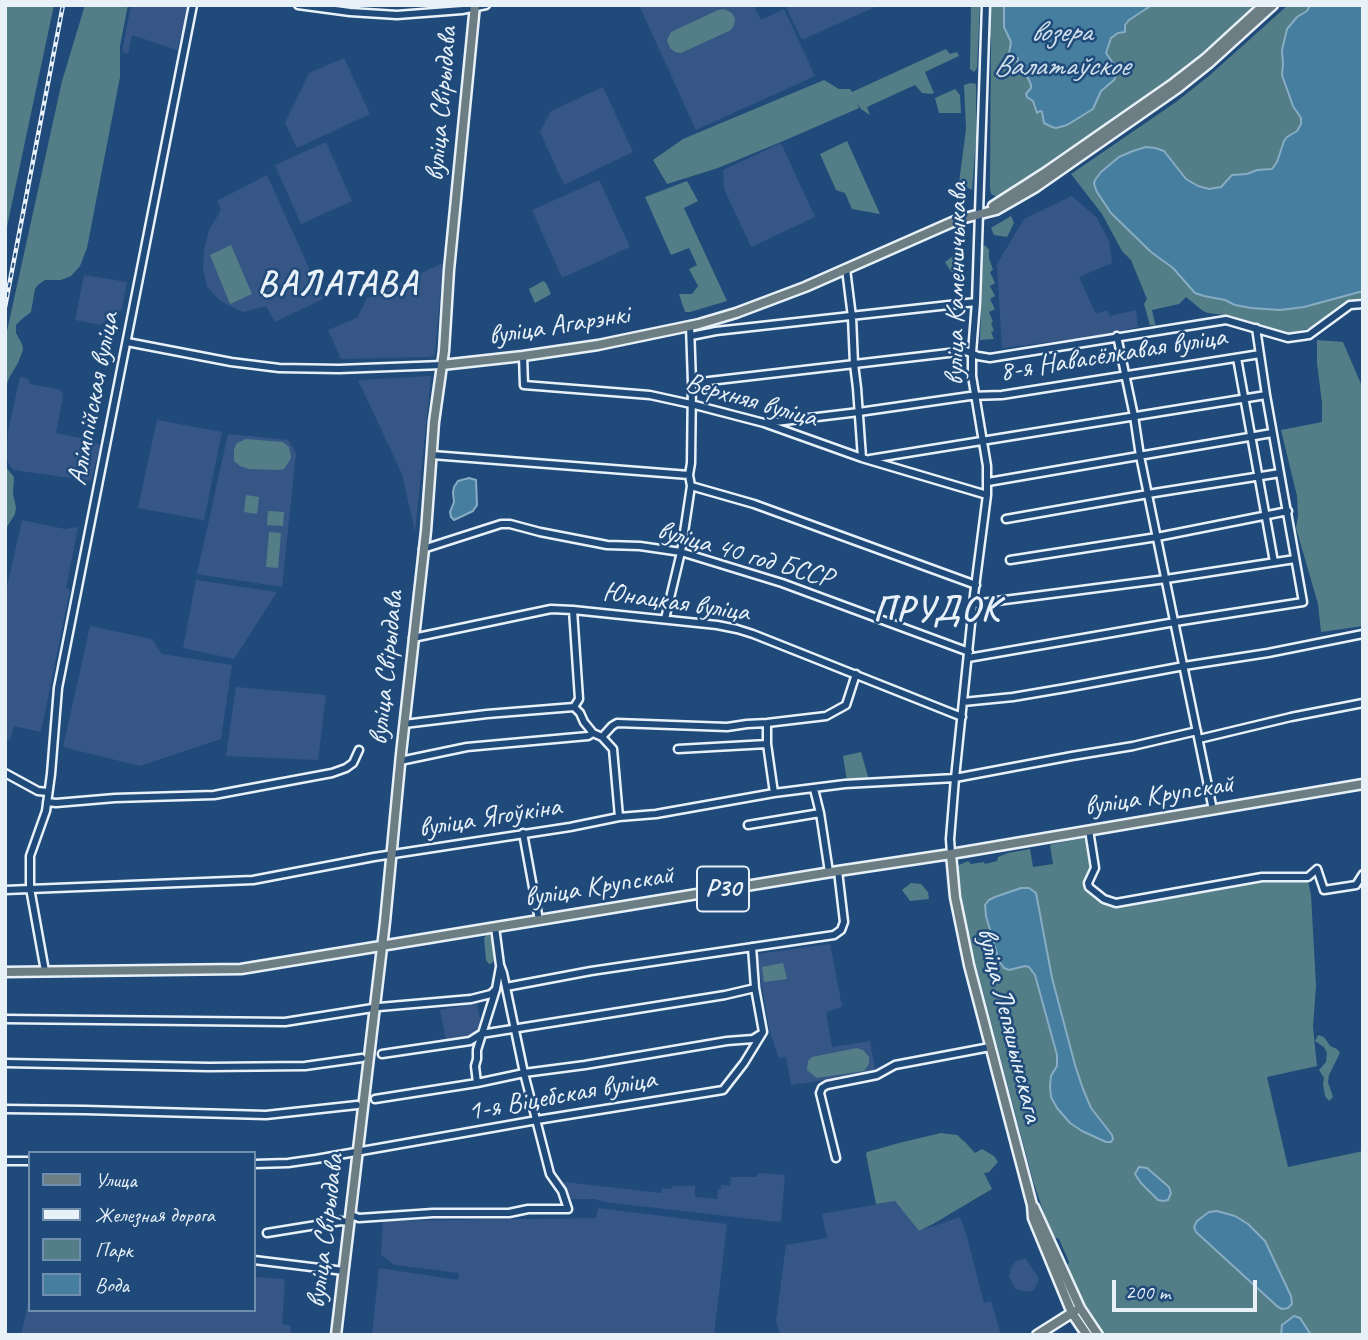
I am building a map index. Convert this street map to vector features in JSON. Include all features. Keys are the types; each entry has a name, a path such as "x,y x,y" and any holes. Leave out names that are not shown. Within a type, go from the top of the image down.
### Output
{"main road":[{"path":"978,215 1046,172 1174,83 1205,59 1264,5"},
{"path":"978,215 996,210 1018,198 1149,109 1208,64 1273,5"},
{"name":"вуліца Свірыдава","path":"336,1335 385,922 442,365 475,6"},
{"name":"вуліца Агарэнкі","path":"442,365 690,331 805,287 957,220 978,215"},
{"name":"вуліца Крупскай","path":"5,972 241,969 1363,784"},
{"name":"вуліца Лепяшынскага","path":"951,854 958,913 969,965 1032,1205 1033,1218 1072,1313 1087,1335"},
{"name":"вуліца Лепяшынскага","path":"1032,1205 1080,1308 1098,1335"},
{"path":"1037,1335 1080,1308"}],"street":[{"name":"Алімпійская вуліца","path":"47,802 58,688 193,5"},
{"path":"298,5 397,15 486,5"},
{"name":"вуліца Каменшчыкава","path":"951,854 955,778 988,482 972,376 986,5"},
{"path":"846,269 865,459 1266,395"},
{"path":"665,619 681,552 691,486 690,331 716,331 975,302"},
{"path":"692,383 966,351 990,358 1226,320 1288,338 1309,335 1350,305 1363,303"},
{"path":"968,655 1303,602 1256,328"},
{"path":"1118,336 1213,810"},
{"name":"вуліца Агарэнкі","path":"127,342 279,369 442,365"},
{"name":"8-я Навасёлкавая вуліца","path":"764,423 975,396 1002,395 1260,354"},
{"name":"Верхняя вуліца","path":"523,356 524,385 650,395 691,404 764,423 865,459 987,495"},
{"path":"1237,358 1274,562"},
{"path":"988,482 1272,433"},
{"path":"432,454 689,475"},
{"path":"1006,519 1280,473"},
{"path":"691,486 754,504 976,585"},
{"path":"1010,559 1157,537 1288,512"},
{"name":"вуліца 40 год БССР","path":"423,549 501,524 510,524 607,545 640,546 681,552 782,583 968,655"},
{"path":"974,604 1295,559"},
{"name":"Юнацкая вуліца","path":"413,638 551,609 665,619 737,629 962,717"},
{"path":"573,610 579,699 574,707"},
{"path":"963,702 1013,697 1363,634"},
{"path":"602,737 617,723 727,727 826,716 846,705 856,674"},
{"path":"1199,739 1291,717 1363,704"},
{"path":"404,724 574,707"},
{"path":"574,707 593,733 602,737 613,749 620,817"},
{"path":"767,723 774,793"},
{"name":"вуліца Ягоўкіна","path":"5,890 253,880 774,793 845,784 955,778 1133,746 1197,731"},
{"path":"400,761 467,747 588,736 593,733"},
{"path":"678,749 767,744"},
{"path":"45,971 30,888 30,856 44,820 47,802 214,795 332,773 353,763 359,750"},
{"path":"5,773 38,791 48,792"},
{"path":"506,987 591,971 834,935 841,930 844,922 814,789"},
{"path":"748,825 820,813"},
{"path":"1089,830 1095,868 1088,887 1104,899 1116,903 1262,877 1308,877 1317,869 1324,890 1356,885 1363,874"},
{"path":"523,833 539,920"},
{"path":"267,1233 359,1218 568,1209 562,1191 550,1174 524,1073 500,965 495,927"},
{"path":"375,1099 524,1073 753,1039 763,1032 755,988 752,947"},
{"path":"477,1083 475,1066 481,1034 496,989 500,965"},
{"path":"382,1054 470,1041 481,1034 755,988"},
{"path":"5,1019 285,1022 375,1008 471,999 491,994 496,989"},
{"name":"1-я Віцебская вуліца","path":"256,1164 288,1163 358,1152 723,1090 763,1032"},
{"path":"836,1158 820,1093 822,1088 877,1075 895,1065 990,1046"},
{"path":"5,1063 305,1066 362,1058"},
{"path":"5,1109 266,1115 357,1105"},
{"path":"5,1161 28,1161"},
{"path":"256,1260 344,1271"}],"shaded area":[{"path":"131,5 189,5 177,50 132,35 128,54 122,52"},
{"path":"639,5 753,5 761,20 784,9 815,76 696,130"},
{"path":"785,5 877,5 877,6 802,40"},
{"path":"344,58 370,114 297,148 285,123 309,73"},
{"path":"603,87 633,152 564,185 540,132 551,111"},
{"path":"326,142 352,201 301,224 275,165"},
{"path":"781,143 815,217 751,247 724,189 723,170"},
{"path":"267,175 323,299 275,322 266,306 243,312 220,301 207,287 203,268 209,230 221,210 217,201"},
{"path":"599,180 630,247 562,278 532,210"},
{"path":"1072,196 1097,218 1109,241 1112,263 1079,277 1096,314 1107,310 1110,316 1136,310 1138,327 1099,336 1002,348 997,264 1024,219"},
{"path":"443,263 433,357 341,359 328,330 357,318 367,298"},
{"path":"84,275 127,282 122,308 100,325 75,320"},
{"path":"431,376 415,532 402,474 358,380"},
{"path":"20,377 27,378 30,384 61,390 63,396 56,433 90,440 100,445 91,481 14,470 9,465 8,431"},
{"path":"157,420 222,432 204,520 138,508"},
{"path":"228,434 288,440 296,453 282,587 197,574"},
{"path":"22,520 65,529 78,527 66,588 70,590 41,732 14,726 10,740 5,739 5,587"},
{"path":"196,580 277,592 234,659 183,648"},
{"path":"90,626 152,639 162,654 232,665 221,739 140,766 63,747"},
{"path":"236,687 326,695 318,760 226,756"},
{"path":"830,944 842,1006 826,1012 832,1047 870,1041 875,1070 791,1085 786,1057 779,1058 769,1029 757,954"},
{"path":"477,1003 481,1025 476,1035 446,1040 440,1010"},
{"path":"758,1173 785,1175 781,1221 595,1199 566,1199 564,1187 564,1182 661,1193 662,1188 695,1186 695,1197 717,1199 718,1189 721,1189 721,1185 730,1186 731,1177 757,1177"},
{"path":"895,1201 919,1231 960,1217 984,1303 991,1301 1001,1335 777,1335 780,1333 776,1321 786,1245 827,1238 822,1214"},
{"path":"598,1208 727,1224 714,1335 372,1335 379,1268 458,1280 459,1273 395,1265 381,1255 383,1221 596,1218"},
{"path":"1025,1258 1038,1277 1034,1290 1027,1292 1015,1289 1009,1276 1016,1261"},
{"path":"256,1277 283,1279 282,1324 291,1326 290,1335 21,1335 28,1304 28,1312 256,1312"}],"green space":[{"path":"5,5 54,5 5,236"},
{"path":"85,5 128,5 120,46 120,77 87,248 80,266 71,276 61,280 45,280 35,289 31,312 16,325 16,333 23,350 5,390 5,340 62,81"},
{"path":"971,5 980,5 977,68 974,72 970,69"},
{"path":"990,5 1260,5 1198,61 1160,90 1004,195 997,197 991,194 990,187"},
{"path":"1288,5 1363,5 1363,298 1340,307 1311,328 1289,333 1231,316 1208,313 1186,297 1179,304 1152,310 1156,328 1150,325 1144,304 1147,299 1131,260 1122,251 1102,214 1071,174 1176,102"},
{"path":"724,9 732,13 735,19 731,30 681,53 670,48 667,40 671,32"},
{"path":"946,49 950,54 957,52 959,56 925,72 934,93 922,93 915,85 867,107 870,115 857,103 859,108 788,139 718,168 667,184 653,160 683,139 824,80 839,89 850,89 852,92"},
{"path":"976,84 976,140 972,190 959,183 966,129 964,85"},
{"path":"955,89 960,95 961,113 939,113 935,98"},
{"path":"847,141 880,214 852,209 845,193 836,190 820,154"},
{"path":"687,181 698,201 684,208 727,301 690,312 685,312 679,294 692,294 698,286 689,269 697,265 689,248 671,255 645,197"},
{"path":"1011,216 1014,223 1007,237 994,235 991,228"},
{"path":"958,238 963,260 963,290 945,262 956,254 953,239"},
{"path":"231,245 252,294 230,304 210,255"},
{"path":"985,245 989,250 993,270 990,272 995,283 990,286 995,296 990,299 995,309 989,312 993,322 994,331 991,332 994,339 980,340 983,247"},
{"path":"543,281 551,294 535,303 529,289"},
{"path":"1317,340 1343,342 1361,384 1363,396 1363,626 1321,632 1318,604 1296,528 1297,496 1281,430 1322,422"},
{"path":"246,439 283,442 289,447 291,458 284,469 249,469 240,466 234,461 234,449 237,443"},
{"path":"5,466 14,477 13,494 16,507 15,514 5,530"},
{"path":"246,495 259,497 257,514 244,512"},
{"path":"268,511 284,512 283,526 267,525"},
{"path":"269,532 281,533 278,568 266,567"},
{"path":"861,752 869,780 847,781 843,756"},
{"path":"1088,839 1095,864 1090,881 1091,890 1120,904 1262,882 1308,881 1316,986 1313,1027 1317,1066 1267,1077 1288,1167 1363,1151 1363,1335 1104,1335 1072,1284 1066,1269 1069,1262 1059,1239 1054,1237 1048,1225 1033,1181 965,924 958,869 959,865 968,861 971,864 985,864 997,861 998,857 1008,853 1030,849 1033,867 1053,864 1050,845"},
{"path":"911,883 921,884 928,892 929,899 910,901 902,890"},
{"path":"488,934 493,937 495,960 489,964 486,960 484,938"},
{"path":"783,963 787,979 764,982 762,967"},
{"path":"1318,1035 1324,1037 1330,1046 1340,1053 1329,1075 1328,1082 1333,1097 1329,1101 1325,1096 1324,1078 1319,1070 1326,1062 1327,1053 1324,1047 1315,1041"},
{"path":"857,1048 869,1057 869,1064 864,1071 817,1078 807,1070 808,1061 812,1057"},
{"path":"941,1133 957,1135 975,1153 982,1149 994,1156 998,1162 989,1172 984,1173 992,1189 919,1231 895,1201 876,1204 866,1154"}],"water":[{"name":"возера Валатаўское","path":"1004,5 1152,5 1129,20 1125,25 1125,32 1111,38 1106,53 1117,73 1114,80 1101,91 1093,109 1067,125 1056,128 1044,123 1042,112 1037,113 1033,101 1027,97 1031,85 1028,78 1016,68 1018,58 1009,54 1011,42 1004,27"},
{"path":"1310,5 1363,5 1363,291 1304,307 1280,310 1235,305 1195,293 1173,268 1151,252 1111,213 1097,192 1095,180 1119,157 1146,147 1164,151 1186,179 1209,189 1221,187 1232,175 1272,169 1284,141 1297,131 1301,124 1301,118 1293,106 1282,75 1282,50 1287,29"},
{"path":"469,478 476,480 477,505 473,511 454,520 450,512 454,502 454,487 458,481"},
{"path":"1029,888 1036,893 1052,978 1075,1065 1091,1108 1112,1135 1111,1142 1082,1131 1070,1123 1057,1108 1051,1097 1050,1086 1051,1076 1057,1066 1057,1055 1035,975 1029,967 1009,970 999,961 985,905 995,897"},
{"path":"1139,1167 1147,1168 1169,1187 1171,1193 1168,1200 1158,1200 1141,1183 1135,1174"},
{"path":"1217,1211 1235,1216 1248,1224 1265,1241 1291,1296 1292,1304 1288,1308 1278,1307 1196,1232 1194,1227 1197,1221 1209,1212"},
{"path":"1294,1316 1300,1318 1311,1335 1281,1335 1282,1325"}],"railway":[{"path":"5,307 63,5"}],"district":[{"name":"ВАЛАТАВА","path":"338,285"},
{"name":"ПРУДОК","path":"937,611"}]}
